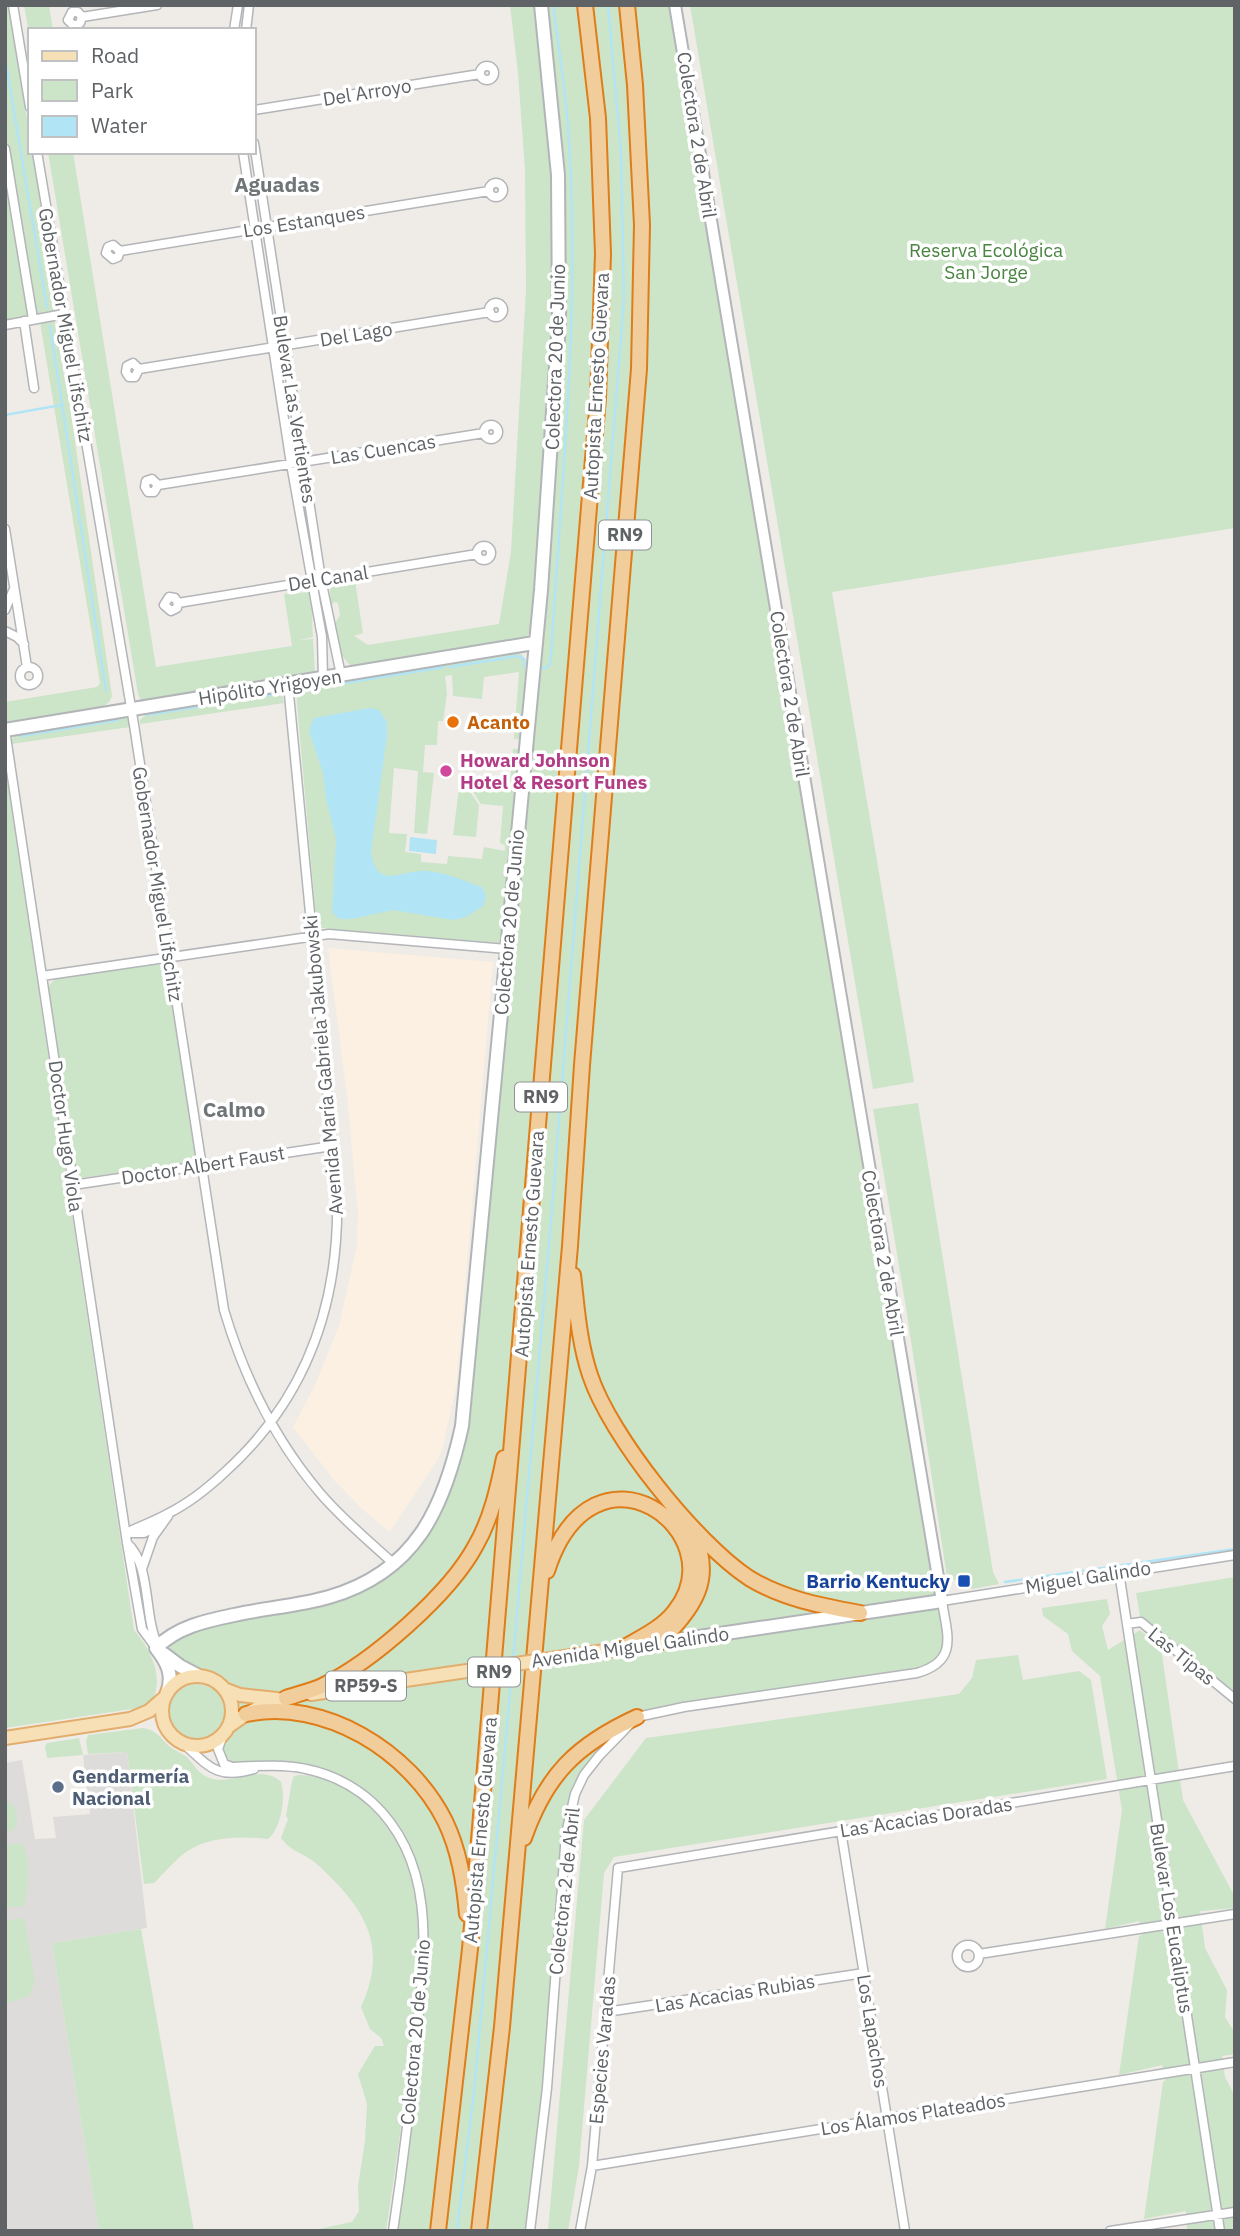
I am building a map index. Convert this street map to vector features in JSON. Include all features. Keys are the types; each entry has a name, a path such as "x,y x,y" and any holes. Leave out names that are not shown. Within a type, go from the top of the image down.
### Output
{"highway":[{"name":"Autopista Ernesto Guevara","path":"438,2231 470,1949 598,398 603,254 599,132 585,5"},
{"name":"Autopista Ernesto Guevara","path":"479,2231 516,1874 540,1596 639,369 642,225 635,85 627,5"},
{"path":"569,1246 579,1331 591,1378 620,1435 687,1520 721,1556 750,1578 783,1595 860,1614"},
{"path":"282,1698 320,1687 340,1676 403,1628 455,1579 477,1544 493,1504 517,1395"},
{"path":"540,1596 551,1560 563,1534 589,1507 628,1499 656,1510 673,1524 682,1537 691,1566 689,1581 677,1609 665,1622 623,1648"},
{"path":"660,1643 691,1608 702,1579 700,1549 687,1520"},
{"path":"246,1714 276,1710 313,1717 336,1724 374,1743 396,1758 430,1797 454,1843 464,1884 470,1949"},
{"path":"516,1874 535,1807 545,1790 569,1760 590,1742 637,1717"}],"main road":[{"name":"Colectora 20 de Junio","path":"157,1647 168,1637 194,1625 260,1610 302,1604 349,1591 394,1564 419,1537 439,1504 462,1426 547,517 559,322 558,175 541,5"},
{"name":"Hipólito Yrigoyen","path":"5,730 534,643"},
{"name":"Avenida Miguel Galindo","path":"224,1689 240,1695 282,1698 942,1601"},
{"name":"Doctor Hugo Viola","path":"157,1647 173,1662 198,1676"},
{"name":"Doctor Hugo Viola","path":"157,1647 170,1671 171,1679 166,1695"},
{"path":"5,1738 130,1719 149,1711 181,1680 198,1676 208,1678 224,1689 232,1707 226,1731 209,1744 184,1744 173,1737 165,1725 162,1711 166,1695"},
{"name":"Avenida Miguel Galindo","path":"226,1731 246,1714 282,1698"},
{"path":"130,1719 165,1725"}],"street":[{"path":"13,5 28,95"},
{"path":"82,17 123,8 157,5"},
{"path":"234,28 238,5"},
{"path":"246,28 249,5"},
{"name":"Colectora 2 de Abril","path":"530,2231 547,2088 566,1834 575,1794 584,1775 637,1717 684,1707 928,1670 944,1657 948,1648 675,5"},
{"name":"Del Arroyo","path":"256,110 480,74"},
{"path":"5,149 33,319"},
{"name":"Gobernador Miguel Lifschitz","path":"37,154 131,709 224,1310 244,1369 284,1444 320,1493 343,1518 394,1564"},
{"name":"Bulevar Las Vertientes","path":"243,154 291,464 341,675"},
{"name":"Bulevar Las Vertientes","path":"256,154 303,462 317,580 323,678"},
{"name":"Los Estanques","path":"120,251 489,191"},
{"name":"Del Lago","path":"139,369 490,312"},
{"path":"5,325 64,314"},
{"path":"24,321 34,388"},
{"name":"Las Cuencas","path":"158,485 484,433"},
{"path":"5,529 27,667"},
{"name":"Del Canal","path":"178,603 477,554"},
{"path":"5,610 14,584"},
{"path":"5,631 24,644"},
{"name":"Avenida María Gabriela Jakubowski","path":"125,1533 170,1513 216,1480 255,1442 303,1371 314,1347 330,1293 338,1223 288,684"},
{"name":"Doctor Hugo Viola","path":"5,730 125,1533 142,1629 145,1636 157,1647"},
{"path":"42,976 312,935 329,934 507,948"},
{"name":"Doctor Albert Faust","path":"73,1185 332,1146"},
{"name":"Avenida María Gabriela Jakubowski","path":"142,1570 148,1547 170,1513"},
{"path":"125,1533 144,1533 160,1525"},
{"name":"Doctor Hugo Viola","path":"127,1543 136,1553 142,1570 150,1625 157,1647"},
{"name":"Miguel Galindo","path":"942,1601 1235,1555"},
{"name":"Bulevar Los Eucaliptus","path":"1119,1572 1220,2231"},
{"name":"Las Tipas","path":"1127,1624 1141,1622 1235,1699"},
{"name":"Colectora 20 de Junio","path":"226,1731 218,1749 224,1764 232,1767 306,1769 344,1782 363,1794 396,1828 406,1845 416,1873 422,1902 424,1941 421,1993 393,2231"},
{"name":"Colectora 20 de Junio","path":"184,1744 209,1768 222,1773 257,1768"},
{"name":"Las Acacias Doradas","path":"618,1868 1235,1766"},
{"name":"Los Lapachos","path":"841,1831 905,2231"},
{"name":"Especies Varadas","path":"580,2231 592,2166 618,1868"},
{"path":"979,1954 1235,1913"},
{"name":"Las Acacias Rubias","path":"606,2012 864,1973"},
{"name":"Los Álamos Plateados","path":"592,2166 1235,2062"},
{"path":"1110,2231 1235,2212"}],"shaded area":[{"path":"328,948 493,962 457,1382 443,1447 437,1461 390,1532 361,1508 333,1479 293,1427 315,1385 339,1326 357,1245 358,1213 347,1096"},
{"path":"127,1752 147,1928 52,1943 99,2231 5,2231 5,1763 22,1760 35,1839 56,1838 53,1817 90,1814 83,1755"}],"green space":[{"path":"5,5 8,5 28,124 28,154 32,154 57,300 54,311 39,313 40,318 5,325"},
{"path":"24,5 49,5 53,28 28,28"},
{"path":"510,5 535,5 549,137 554,216 551,371 531,629 526,638 517,641 353,669 340,653 333,627 340,615 338,603 334,602 331,606 330,589 335,584 355,581 363,633 354,636 368,645 499,624 511,552 526,290 525,170"},
{"path":"541,5 675,5 948,1648 928,1670 637,1717 584,1775 570,1812 530,2231 393,2231 421,1993 422,1902 406,1845 363,1794 306,1769 224,1764 218,1749 231,1718 229,1698 217,1683 199,1676 161,1651 168,1637 349,1591 419,1537 454,1459 534,643 559,223"},
{"name":"Reserva Ecológica San Jorge","path":"690,5 1235,5 1235,528 832,592 914,1082 873,1089"},
{"path":"48,154 73,154 156,667 292,646 284,594 311,592 313,637 299,640 313,639 313,675 146,703 141,701"},
{"path":"54,320 70,407 112,696 98,711 5,726 5,702 97,687 100,683 40,322"},
{"path":"515,652 526,660 520,739 514,739 519,672 484,677 482,699 453,696 452,675 445,676 447,694 443,721 438,721 437,745 425,745 423,772 434,773 427,834 414,833 418,771 394,768 389,833 407,834 405,852 421,854 421,862 447,864 448,856 482,859 484,847 505,851 505,845 500,843 503,806 481,804 466,781 510,784 513,749 519,749 501,943 321,928 316,918 296,692 299,688"},
{"path":"275,691 282,695 284,703 140,724 140,720 147,713"},
{"path":"121,716 128,719 130,727 11,744 11,740 18,733"},
{"path":"5,766 134,1630 151,1656 157,1683 152,1703 132,1712 132,1709 5,1728"},
{"path":"460,781 463,781 479,805 476,837 453,835"},
{"path":"155,964 164,965 168,973 195,1150 194,1159 185,1163 81,1178 75,1173 47,988 55,979"},
{"path":"918,1103 993,1572 999,1584 972,1589 967,1586 970,1580 961,1576 958,1581 947,1577 873,1109"},
{"path":"1235,1577 1235,1699 1141,1622 1136,1593"},
{"path":"1107,1599 1110,1614 1102,1626 1108,1650 1140,1630 1161,1648 1183,1800 1235,1897 1235,1908 1200,1911 1205,1948 1227,1990 1225,2017 1235,2033 1235,2054 1222,2056 1225,2077 1235,2096 1235,2231 1187,2231 1186,2211 1144,2219 1165,2081 1162,2065 1119,2075 1139,1936 1142,1935 1139,1921 1105,1929 1122,1810 1100,1676 1072,1651 1068,1634 1043,1616 1042,1608"},
{"path":"1018,1655 1023,1680 1079,1671 1091,1680 1107,1779 614,1857 604,1873 579,2166 568,2231 548,2231 584,1820 646,1738 959,1694 972,1678 976,1660"},
{"path":"192,1684 202,1684 217,1692 223,1701 223,1723 217,1732 202,1740 192,1740 174,1728 169,1717 169,1707 181,1689"},
{"path":"143,1728 155,1732 207,1777 225,1780 264,1774 281,1782 281,1812 276,1828 268,1839 236,1838 205,1843 182,1855 154,1883 144,1884 127,1752 88,1754 86,1741 88,1735"},
{"path":"79,1738 83,1755 47,1758 47,1743"},
{"path":"294,1776 321,1778 341,1786 375,1811 399,1846 413,1886 418,1923 416,1979 403,2109 386,2231 309,2231 352,2222 359,2211 358,2186 367,2104 358,2074 375,2046 384,2046 381,2038 370,2029 361,2007 373,1965 368,1929 349,1897 335,1882 319,1866 281,1838 288,1819 286,1816 292,1781"},
{"path":"5,1800 15,1808 17,1819 15,1828 5,1834"},
{"path":"21,1843 28,1865 25,1906 5,1909 5,1845"},
{"path":"21,1918 25,1921 35,1982 29,1996 5,2004 5,1921"},
{"path":"141,1929 194,2231 99,2231 52,1943"}],"water":[{"path":"370,708 379,710 387,722 371,852 374,864 379,872 385,875 428,871 482,887 486,896 483,906 466,917 453,920 393,910 352,919 339,919 332,912 336,839 323,773 309,731 314,718"},
{"path":"410,837 437,840 436,854 409,851"}],"waterway":[{"path":"538,667 546,668 551,657 571,335 572,206 569,142 553,5"},
{"path":"513,1660 552,1209 624,298 621,152 608,5"},
{"path":"5,58 47,307"},
{"path":"50,326 106,691"},
{"path":"5,415 61,405"},
{"path":"450,667 517,656 524,659 524,666"},
{"path":"301,690 444,667"},
{"path":"147,715 275,694"},
{"path":"21,736 118,720"},
{"path":"1005,1582 1235,1549"},
{"path":"457,2231 474,2092 512,1670"}],"place":[{"name":"Acanto","path":"453,722"},
{"name":"Howard Johnson Hotel & Resort Funes","path":"446,771"},
{"name":"Barrio Kentucky","path":"964,1581"},
{"name":"Gendarmería Nacional","path":"58,1787"}],"district":[{"name":"Aguadas","path":"277,185"},
{"name":"Calmo","path":"234,1110"}]}
